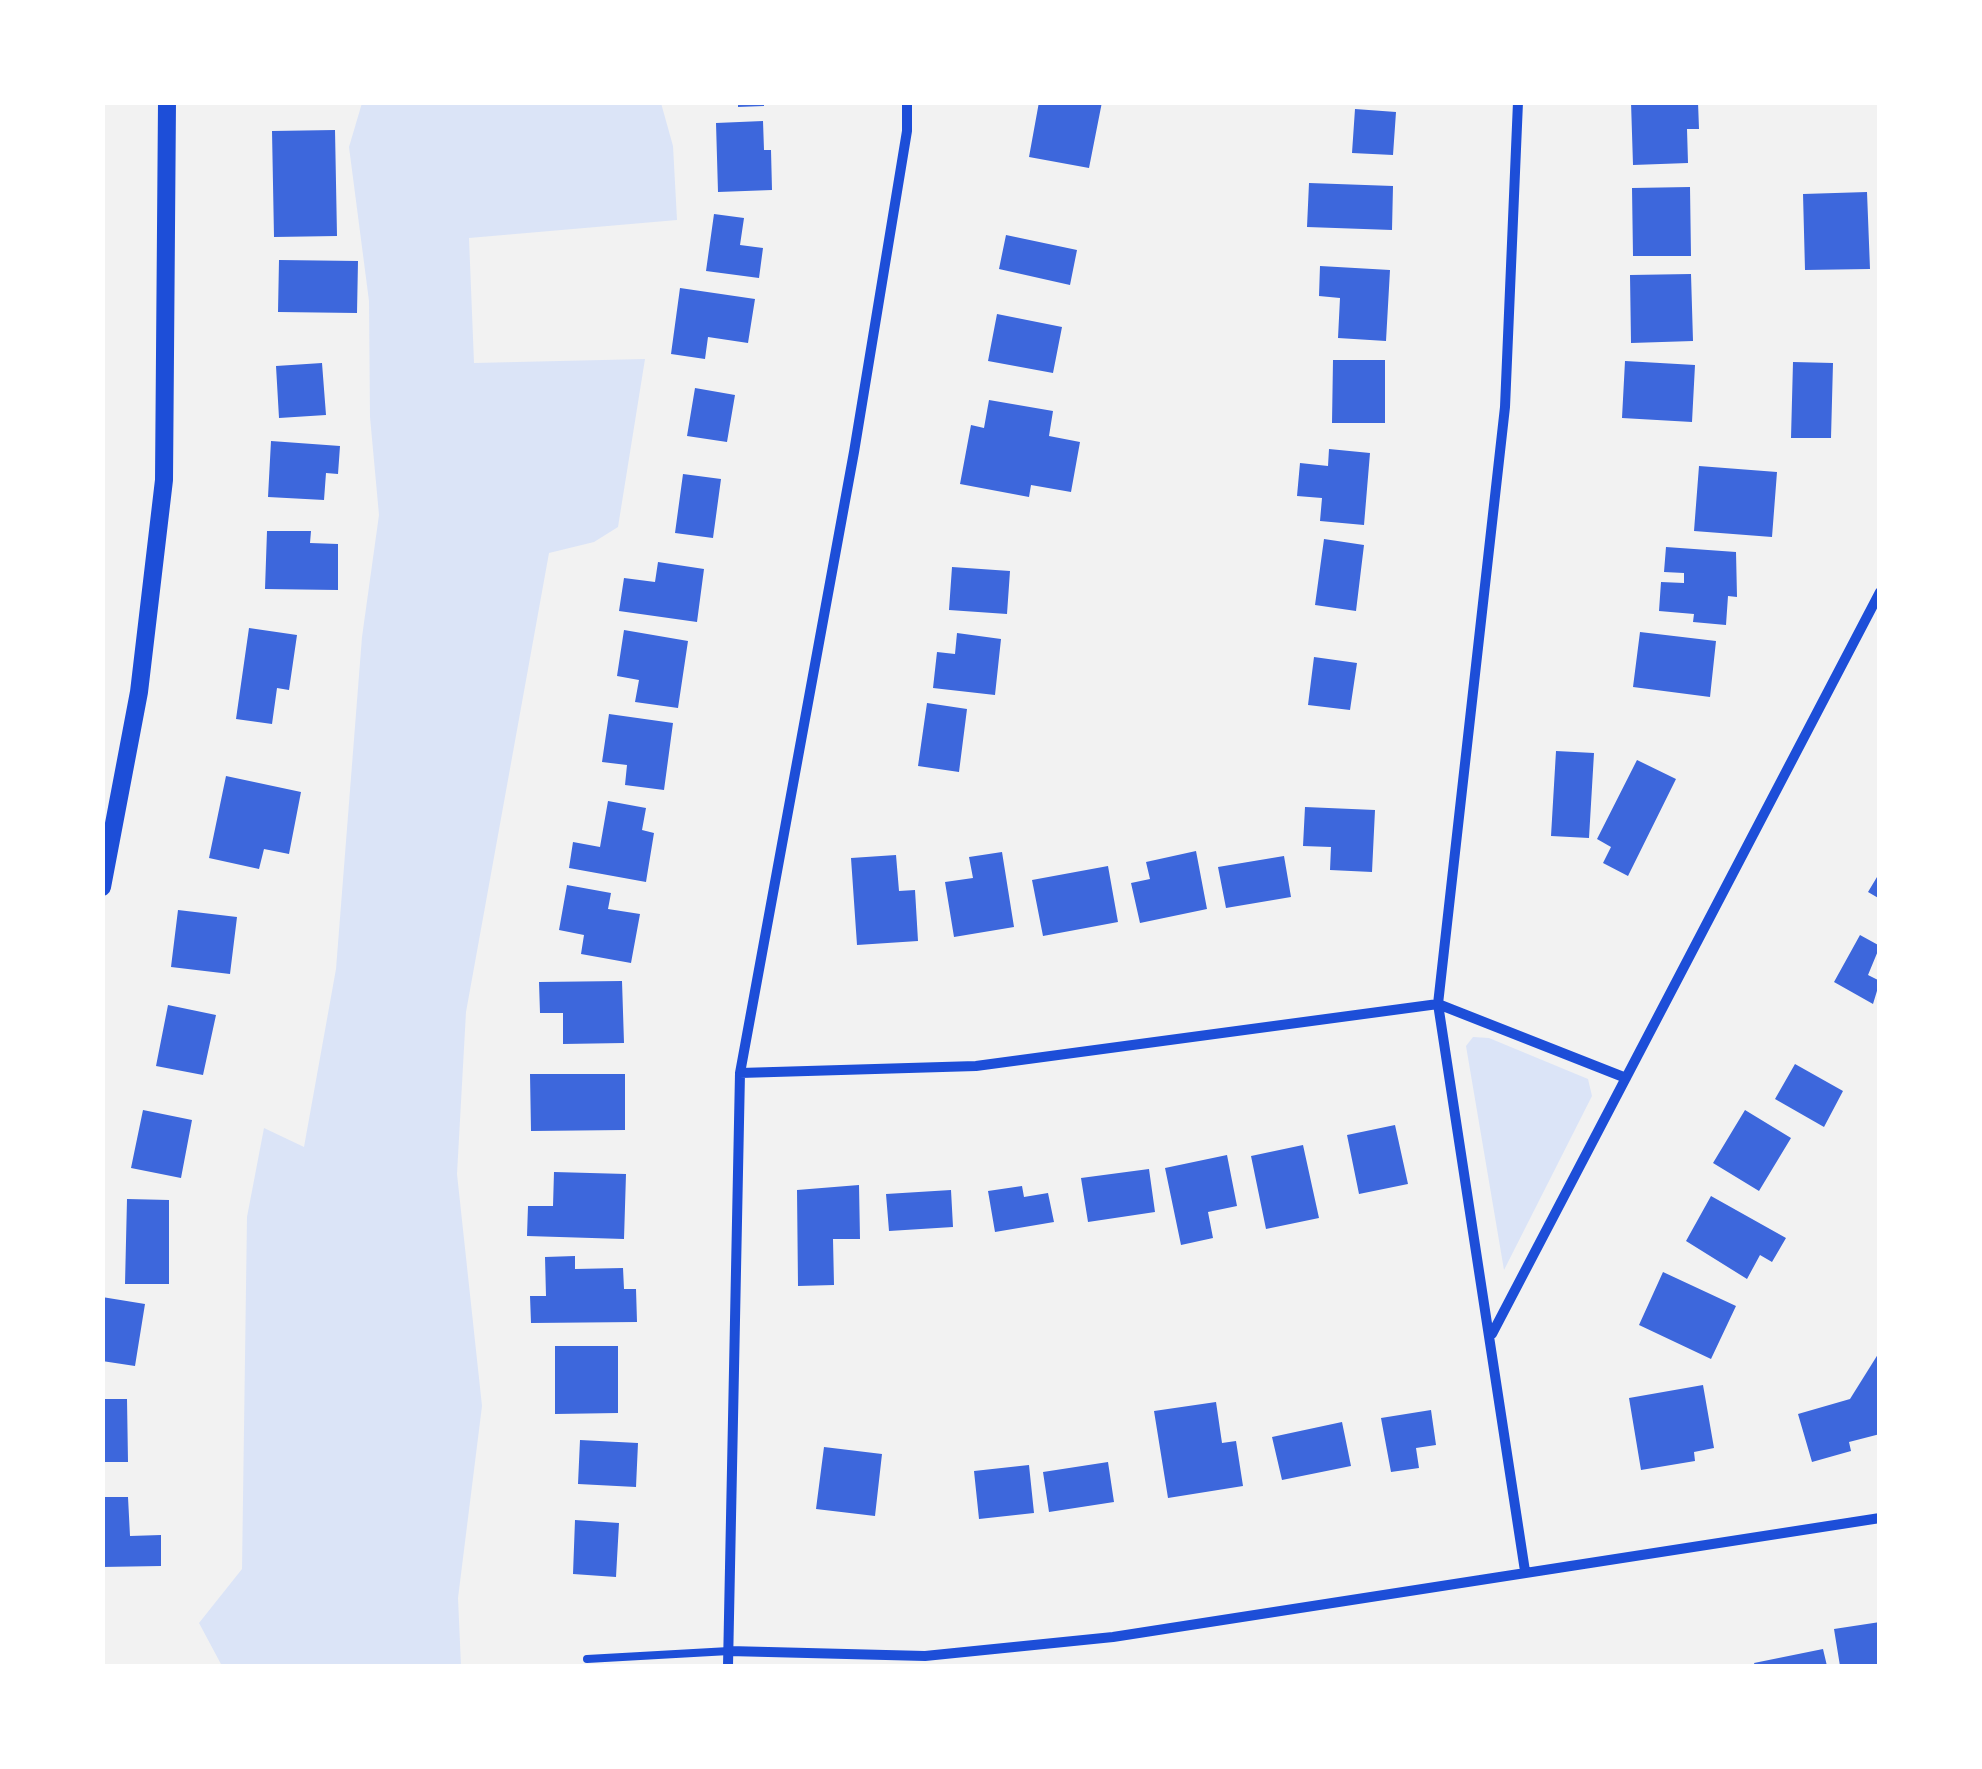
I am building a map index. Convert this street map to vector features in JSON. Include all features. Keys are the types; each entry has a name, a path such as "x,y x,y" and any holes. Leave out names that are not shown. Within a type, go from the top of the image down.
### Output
{"street":[{"path":"102,886 139,692 164,480 168,102"},
{"path":"728,1666 740,1073 854,452 907,131 907,102"},
{"path":"1518,102 1505,407 1438,1004 1492,1334 1525,1572"},
{"path":"1492,1334 1880,592"},
{"path":"740,1073 976,1066 1438,1004 1626,1078"},
{"path":"729,1652 926,1656 1114,1637 1880,1518"}],"lane":[{"path":"587,1659 729,1652"}],"shaded area":[{"path":"362,103 661,103 673,146 677,220 469,238 474,363 645,359 618,527 594,542 549,553 466,1012 457,1174 482,1406 458,1598 461,1666 222,1666 199,1623 242,1569 247,1217 264,1128 304,1147 336,969 362,637 379,515 370,417 369,301 349,147"},
{"path":"1473,1037 1489,1038 1588,1079 1592,1096 1504,1270 1466,1046"}],"building":[{"path":"738,102 764,102 764,106 738,107"},
{"path":"1039,102 1102,102 1089,168 1029,157"},
{"path":"1631,102 1698,102 1699,129 1687,129 1688,163 1633,165"},
{"path":"1355,109 1396,112 1393,155 1352,153"},
{"path":"763,121 764,150 771,150 772,190 718,192 716,123"},
{"path":"335,130 337,236 274,237 272,131"},
{"path":"1309,183 1393,186 1392,230 1307,227"},
{"path":"1690,187 1691,256 1633,256 1632,188"},
{"path":"1867,192 1870,269 1805,270 1803,194"},
{"path":"714,214 744,218 740,245 763,248 759,278 706,271"},
{"path":"1006,235 1077,250 1070,285 999,269"},
{"path":"279,260 358,261 357,313 278,312"},
{"path":"1320,266 1390,270 1386,341 1338,338 1340,298 1319,296"},
{"path":"1691,274 1693,341 1631,343 1630,275"},
{"path":"680,288 755,299 748,343 708,337 705,359 671,354"},
{"path":"997,314 1062,327 1053,373 988,361"},
{"path":"1333,360 1385,360 1385,423 1332,423"},
{"path":"1625,361 1695,365 1692,422 1622,418"},
{"path":"1793,362 1833,363 1831,438 1791,438"},
{"path":"322,363 326,415 279,418 276,366"},
{"path":"695,388 735,395 727,442 687,436"},
{"path":"989,400 1053,411 1049,436 1080,442 1071,492 1031,485 1029,497 960,484 971,425 984,428"},
{"path":"271,441 340,446 338,474 326,473 324,500 268,497"},
{"path":"1329,449 1370,453 1364,525 1320,521 1322,498 1297,496 1300,463 1328,466"},
{"path":"1699,466 1777,472 1772,537 1694,531"},
{"path":"683,474 721,479 713,538 675,533"},
{"path":"267,531 311,531 310,543 338,544 338,590 265,589"},
{"path":"1324,539 1364,545 1356,611 1315,605"},
{"path":"1666,547 1736,552 1737,597 1728,596 1726,625 1693,622 1694,614 1659,611 1661,582 1684,583 1684,573 1664,572"},
{"path":"658,562 704,569 697,622 619,611 624,578 655,582"},
{"path":"952,567 1010,571 1007,614 949,610"},
{"path":"249,628 297,635 289,690 277,688 272,724 236,719"},
{"path":"624,630 688,641 678,708 635,702 639,680 617,676"},
{"path":"1640,632 1716,641 1710,697 1633,687"},
{"path":"957,633 1001,639 995,695 933,688 937,652 955,654"},
{"path":"1314,657 1357,663 1350,710 1308,705"},
{"path":"927,703 967,709 959,772 918,766"},
{"path":"609,714 673,723 664,790 625,785 627,765 602,762"},
{"path":"1556,751 1594,753 1589,838 1551,836"},
{"path":"1637,760 1676,779 1628,876 1603,863 1611,847 1597,839"},
{"path":"226,776 301,792 289,854 264,849 259,869 209,858"},
{"path":"608,801 646,808 642,830 654,833 646,882 569,868 573,842 600,847"},
{"path":"1305,807 1375,810 1372,872 1330,870 1331,847 1303,846"},
{"path":"1196,851 1207,909 1140,923 1131,883 1150,879 1146,862"},
{"path":"1002,852 1014,927 954,937 945,882 973,878 969,857"},
{"path":"896,855 899,891 915,890 918,941 857,945 851,858"},
{"path":"1284,856 1291,897 1226,908 1218,867"},
{"path":"1108,866 1118,922 1043,936 1032,880"},
{"path":"1880,872 1880,899 1868,892"},
{"path":"567,885 611,893 608,909 640,914 631,963 581,954 584,935 559,930"},
{"path":"178,910 237,917 230,974 171,967"},
{"path":"1860,935 1880,946 1868,975 1880,981 1873,1004 1834,982"},
{"path":"622,981 624,1043 563,1044 563,1013 540,1013 539,982"},
{"path":"168,1005 216,1015 203,1075 156,1066"},
{"path":"1795,1064 1843,1091 1824,1127 1775,1099"},
{"path":"530,1074 625,1074 625,1130 531,1131"},
{"path":"143,1110 192,1120 181,1178 131,1168"},
{"path":"1745,1110 1791,1138 1759,1191 1713,1163"},
{"path":"1395,1125 1408,1184 1359,1194 1347,1135"},
{"path":"1303,1145 1319,1218 1266,1229 1251,1156"},
{"path":"1227,1155 1237,1206 1208,1212 1213,1238 1181,1245 1165,1168"},
{"path":"1149,1169 1155,1212 1088,1222 1081,1178"},
{"path":"554,1172 626,1174 624,1239 527,1236 528,1206 553,1206"},
{"path":"859,1185 860,1239 833,1239 834,1285 798,1286 797,1190"},
{"path":"1022,1186 1024,1197 1048,1193 1054,1222 995,1232 988,1191"},
{"path":"951,1190 953,1227 889,1231 886,1194"},
{"path":"1711,1196 1786,1238 1772,1262 1760,1255 1747,1279 1686,1241"},
{"path":"127,1199 169,1200 169,1284 125,1284"},
{"path":"575,1256 575,1269 623,1268 624,1289 636,1289 637,1322 531,1323 530,1296 546,1296 545,1257"},
{"path":"1663,1272 1736,1306 1711,1359 1639,1325"},
{"path":"102,1297 145,1304 135,1366 102,1361"},
{"path":"555,1346 618,1346 618,1413 555,1414"},
{"path":"1880,1351 1880,1434 1849,1442 1851,1451 1812,1462 1798,1414 1850,1399"},
{"path":"1703,1385 1714,1448 1694,1452 1695,1461 1641,1470 1629,1398"},
{"path":"102,1399 127,1399 128,1462 102,1462"},
{"path":"1216,1402 1222,1443 1236,1441 1243,1486 1168,1498 1154,1411"},
{"path":"1431,1410 1436,1445 1416,1448 1419,1468 1391,1472 1381,1418"},
{"path":"1342,1422 1351,1466 1282,1480 1272,1437"},
{"path":"580,1440 638,1443 636,1487 578,1484"},
{"path":"824,1447 882,1454 875,1516 816,1509"},
{"path":"1108,1462 1114,1502 1049,1512 1043,1472"},
{"path":"1029,1465 1034,1513 979,1519 974,1471"},
{"path":"102,1497 128,1497 130,1536 161,1535 161,1566 102,1567"},
{"path":"575,1520 619,1523 616,1577 573,1574"},
{"path":"1880,1622 1880,1666 1840,1666 1834,1629"},
{"path":"1823,1649 1827,1666 1754,1663"}]}
